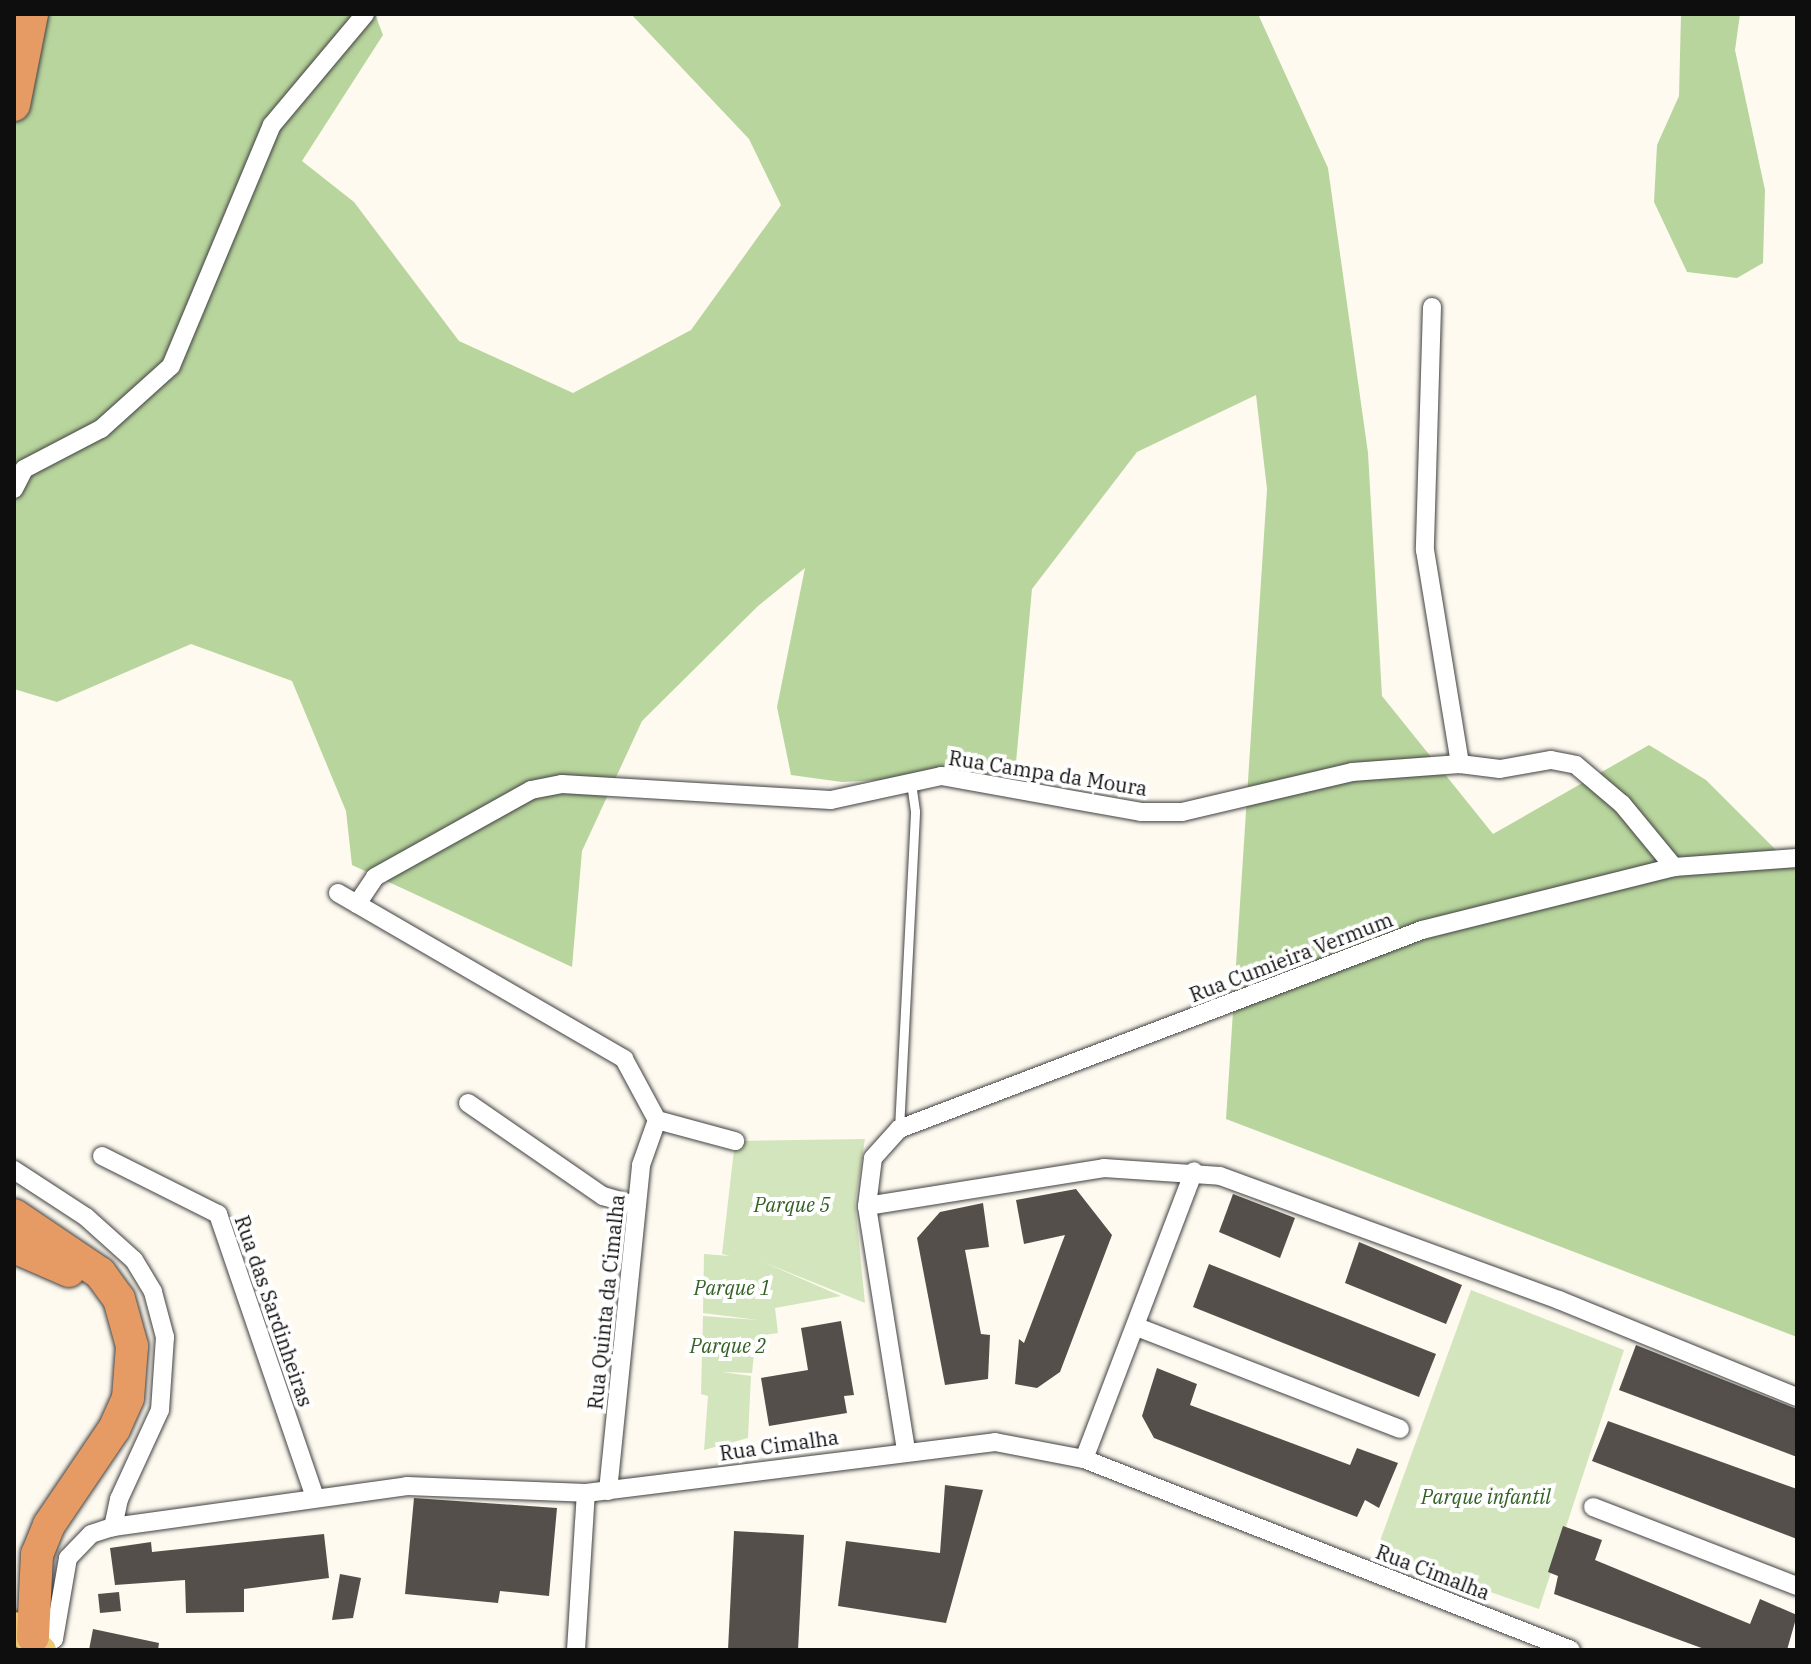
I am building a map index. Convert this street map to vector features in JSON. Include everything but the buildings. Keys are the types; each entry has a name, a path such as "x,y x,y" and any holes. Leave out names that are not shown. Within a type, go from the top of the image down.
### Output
{"highway":[{"path":"14,105 32,14"},
{"path":"14,1215 100,1273 119,1299 132,1346 128,1398 114,1429 49,1525 37,1554 33,1640"},
{"path":"14,1247 55,1261 93,1292 111,1327 115,1366 97,1426 38,1511 14,1568"}],"street":[{"path":"14,489 24,469 101,429 171,366 272,125 365,14"},
{"path":"1432,307 1425,550 1460,764"},
{"name":"Rua Campa da Moura","path":"357,904 375,877 531,790 562,784 831,800 941,776 1141,812 1182,812 1352,772 1460,764 1576,765 1622,804 1674,867"},
{"name":"Rua Cumieira Vermum","path":"906,1450 867,1206 873,1158 899,1129 1422,930 1674,867 1797,858"},
{"path":"338,893 624,1059 657,1120 735,1141"},
{"path":"468,1103 603,1196 637,1206"},
{"name":"Rua Quinta da Cimalha","path":"608,1491 641,1165 657,1120"},
{"name":"Rua das Sardinheiras","path":"102,1156 218,1214 315,1498"},
{"path":"867,1206 1104,1168 1194,1171 1559,1300 1797,1397"},
{"path":"14,1170 86,1217 134,1260 153,1292 165,1337 160,1410 119,1499 113,1527"},
{"path":"1084,1459 1137,1327 1194,1171"},
{"path":"1137,1327 1400,1429"},
{"name":"Rua Cimalha","path":"33,1640 54,1639 68,1558 91,1534 113,1527 407,1486 586,1493 906,1450 995,1442 1084,1459 1571,1650"},
{"path":"576,1650 586,1493"},
{"path":"1593,1507 1797,1586"}],"lane":[{"path":"899,1129 915,811 911,782"}],"green space":[{"path":"14,14 375,14 383,35 302,161 354,202 459,341 573,393 691,330 781,205 749,139 631,14 1258,14 1328,168 1368,453 1382,696 1493,834 1649,745 1706,780 1797,871 1797,1337 1226,1119 1267,489 1256,395 1137,452 1032,589 1015,773 842,782 791,775 777,707 805,568 758,606 642,721 582,851 572,967 352,865 346,811 292,681 191,644 57,702 14,689"},
{"path":"1681,14 1740,14 1735,50 1765,190 1763,263 1737,278 1687,272 1654,202 1657,145 1679,96"},
{"path":"865,1139 855,1203 865,1303 763,1262 841,1296 775,1308 778,1333 756,1336 752,1373 722,1372 751,1376 748,1438 704,1450 708,1396 701,1394 703,1316 758,1320 703,1313 704,1254 730,1256 722,1254 735,1141"},
{"name":"Parque infantil","path":"1471,1290 1624,1350 1539,1609 1376,1552"}],"park label":[{"name":"Parque 5","path":"792,1204"},
{"name":"Parque 1","path":"732,1287"},
{"name":"Parque 2","path":"728,1345"}]}
